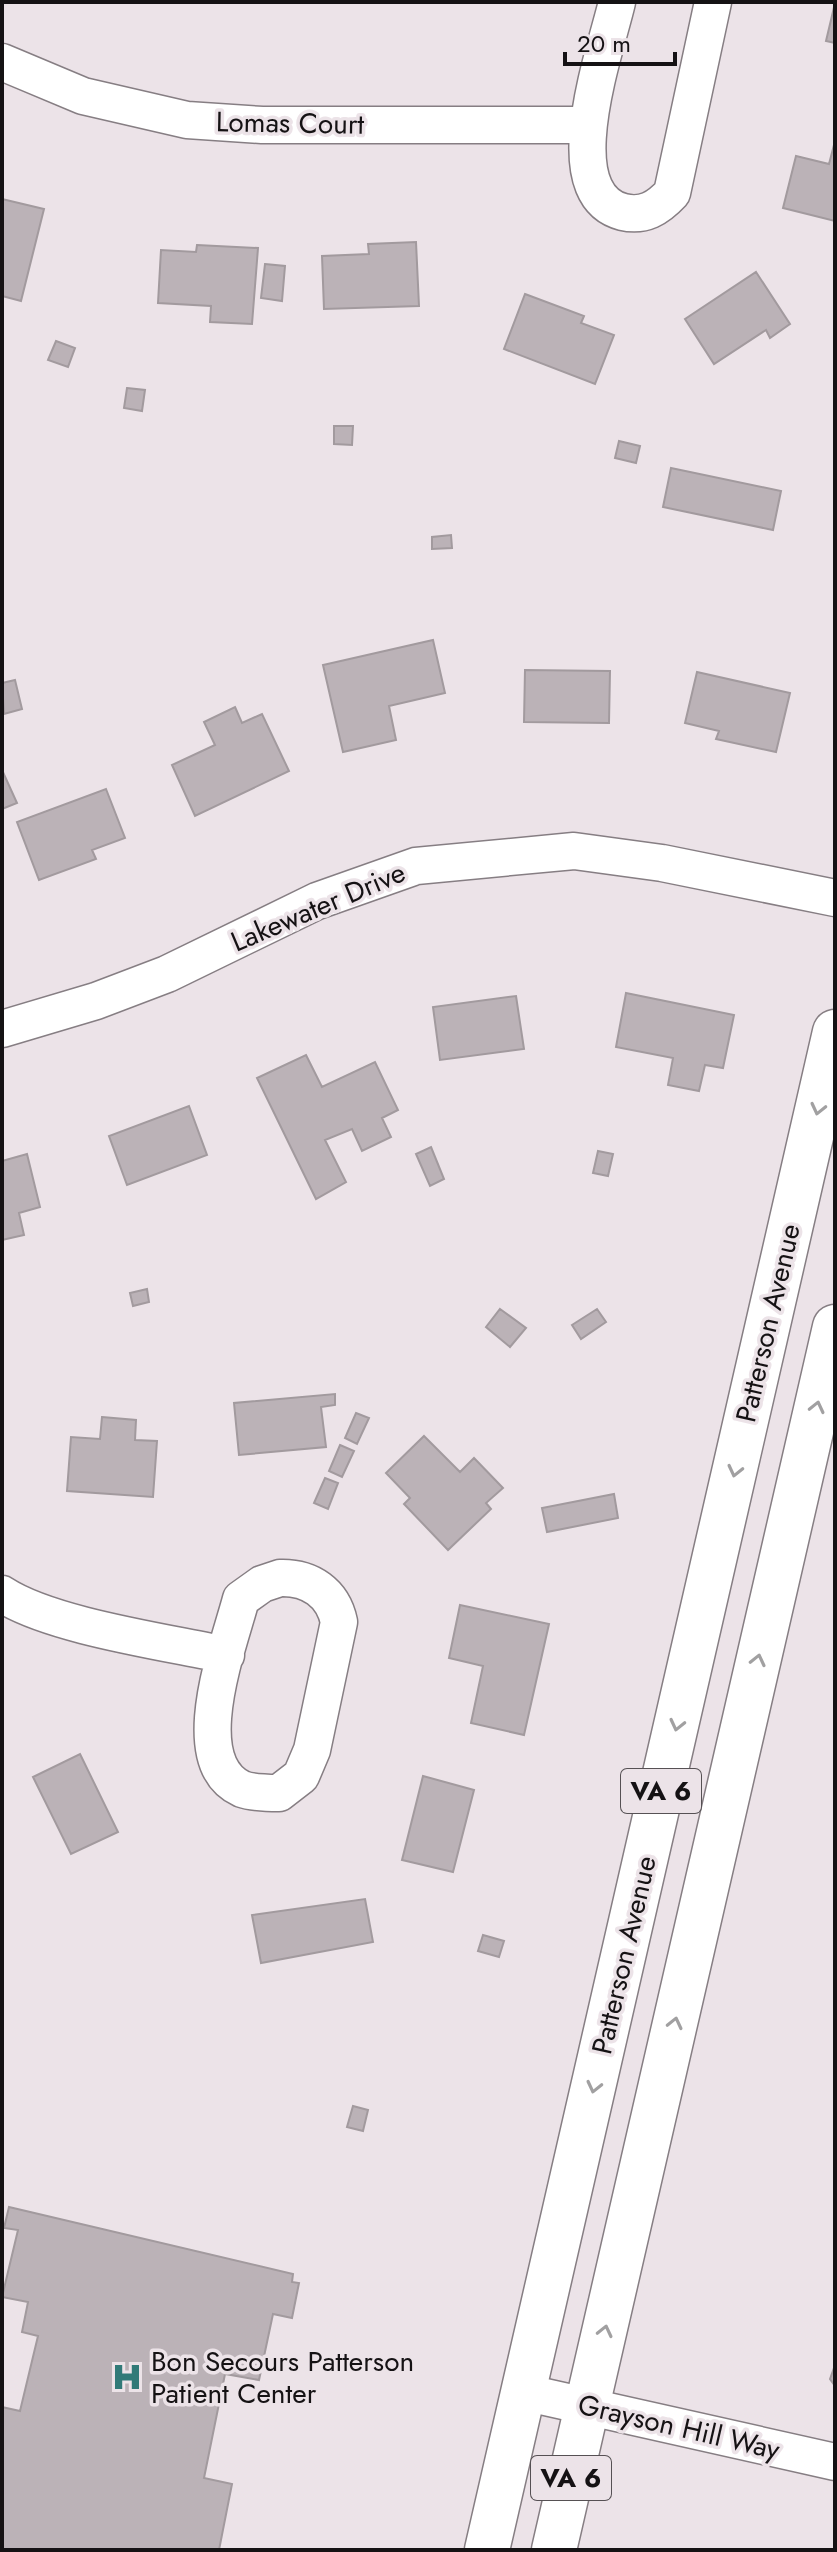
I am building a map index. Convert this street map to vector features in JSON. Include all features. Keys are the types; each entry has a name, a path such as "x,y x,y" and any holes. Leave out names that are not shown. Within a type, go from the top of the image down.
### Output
{"main road":[{"name":"Patterson Avenue","path":"487,2550 835,1032"},
{"name":"VA 6","path":"554,2550 835,1327"}],"street":[{"path":"617,2 588,125 587,171 592,187 601,200 630,213 647,212 661,205 672,193 713,2"},
{"name":"Lomas Court","path":"2,62 83,96 187,120 262,125 588,125"},
{"name":"Lakewater Drive","path":"2,1029 96,1001 167,974 317,901 416,866 574,851 662,863 835,898"},
{"path":"280,1578 310,1581 336,1608 337,1641 312,1750 301,1776 279,1793 243,1789 223,1774 211,1744 216,1697 226,1655 241,1599 262,1584 280,1578"},
{"path":"2,1594 14,1602 85,1624 226,1655"},
{"name":"Grayson Hill Way","path":"523,2392 835,2462"}],"building":[{"path":"835,3 835,43 826,41"},
{"path":"835,141 835,221 783,208 796,156 829,164"},
{"path":"2,199 44,209 21,301 2,296"},
{"path":"416,242 419,306 324,309 322,256 369,254 368,244"},
{"path":"197,245 258,248 252,324 210,322 211,306 158,303 161,250 196,252"},
{"path":"265,264 285,266 282,301 261,298"},
{"path":"756,272 790,324 770,338 766,330 714,364 685,319"},
{"path":"525,294 584,316 581,323 614,335 595,384 504,349"},
{"path":"56,341 75,348 68,367 48,360"},
{"path":"127,388 145,390 142,411 124,408"},
{"path":"334,426 353,426 352,445 334,444"},
{"path":"619,441 640,446 636,463 615,458"},
{"path":"671,468 781,491 773,530 663,507"},
{"path":"451,535 452,548 432,549 432,537"},
{"path":"433,640 445,693 389,706 396,740 343,752 323,665"},
{"path":"525,670 610,671 609,723 524,722"},
{"path":"697,672 790,693 776,752 716,739 719,731 685,723"},
{"path":"15,680 22,709 4,714 2,683"},
{"path":"235,707 242,723 262,714 289,771 195,816 172,765 215,745 204,722"},
{"path":"2,770 17,803 2,809"},
{"path":"106,789 125,838 92,850 96,859 39,880 17,822"},
{"path":"626,993 734,1015 723,1068 705,1065 699,1091 668,1085 673,1058 616,1047"},
{"path":"516,996 524,1049 440,1060 433,1007"},
{"path":"306,1055 322,1087 375,1062 398,1110 382,1118 391,1137 362,1151 352,1129 325,1140 346,1182 316,1199 257,1078"},
{"path":"189,1106 207,1155 127,1185 109,1136"},
{"path":"431,1147 444,1179 430,1186 416,1154"},
{"path":"598,1151 613,1154 608,1176 593,1173"},
{"path":"27,1154 40,1207 19,1213 24,1235 2,1240 2,1161"},
{"path":"147,1289 149,1302 133,1306 130,1293"},
{"path":"500,1309 526,1328 510,1347 486,1327"},
{"path":"597,1309 606,1322 581,1339 572,1325"},
{"path":"335,1394 335,1405 321,1407 326,1447 239,1455 234,1403"},
{"path":"356,1413 369,1418 357,1444 345,1438"},
{"path":"102,1417 136,1420 135,1440 157,1441 153,1497 67,1491 71,1437 100,1439"},
{"path":"424,1436 460,1472 474,1458 503,1488 486,1503 491,1509 448,1550 404,1504 410,1498 386,1473"},
{"path":"340,1445 354,1451 342,1477 329,1471"},
{"path":"325,1478 338,1483 328,1509 314,1503"},
{"path":"614,1494 618,1518 547,1532 542,1508"},
{"path":"460,1605 549,1624 524,1735 471,1723 483,1666 449,1658"},
{"path":"80,1754 118,1832 71,1854 33,1777"},
{"path":"423,1776 474,1790 453,1872 402,1860"},
{"path":"365,1899 373,1942 261,1963 252,1915"},
{"path":"483,1935 504,1941 499,1957 478,1951"},
{"path":"353,2106 368,2110 363,2131 347,2127"},
{"name":"Bon Secours Patterson Patient Center","path":"9,2207 293,2274 292,2282 299,2283 292,2318 273,2314 259,2380 225,2374 204,2478 232,2484 219,2550 2,2550 2,2407 20,2411 38,2336 22,2332 28,2302 2,2297 18,2230 4,2228"},
{"path":"835,2365 835,2386 830,2379"}],"place":[{"name":"Bon Secours Patterson Patient Center","path":"127,2377"}]}
